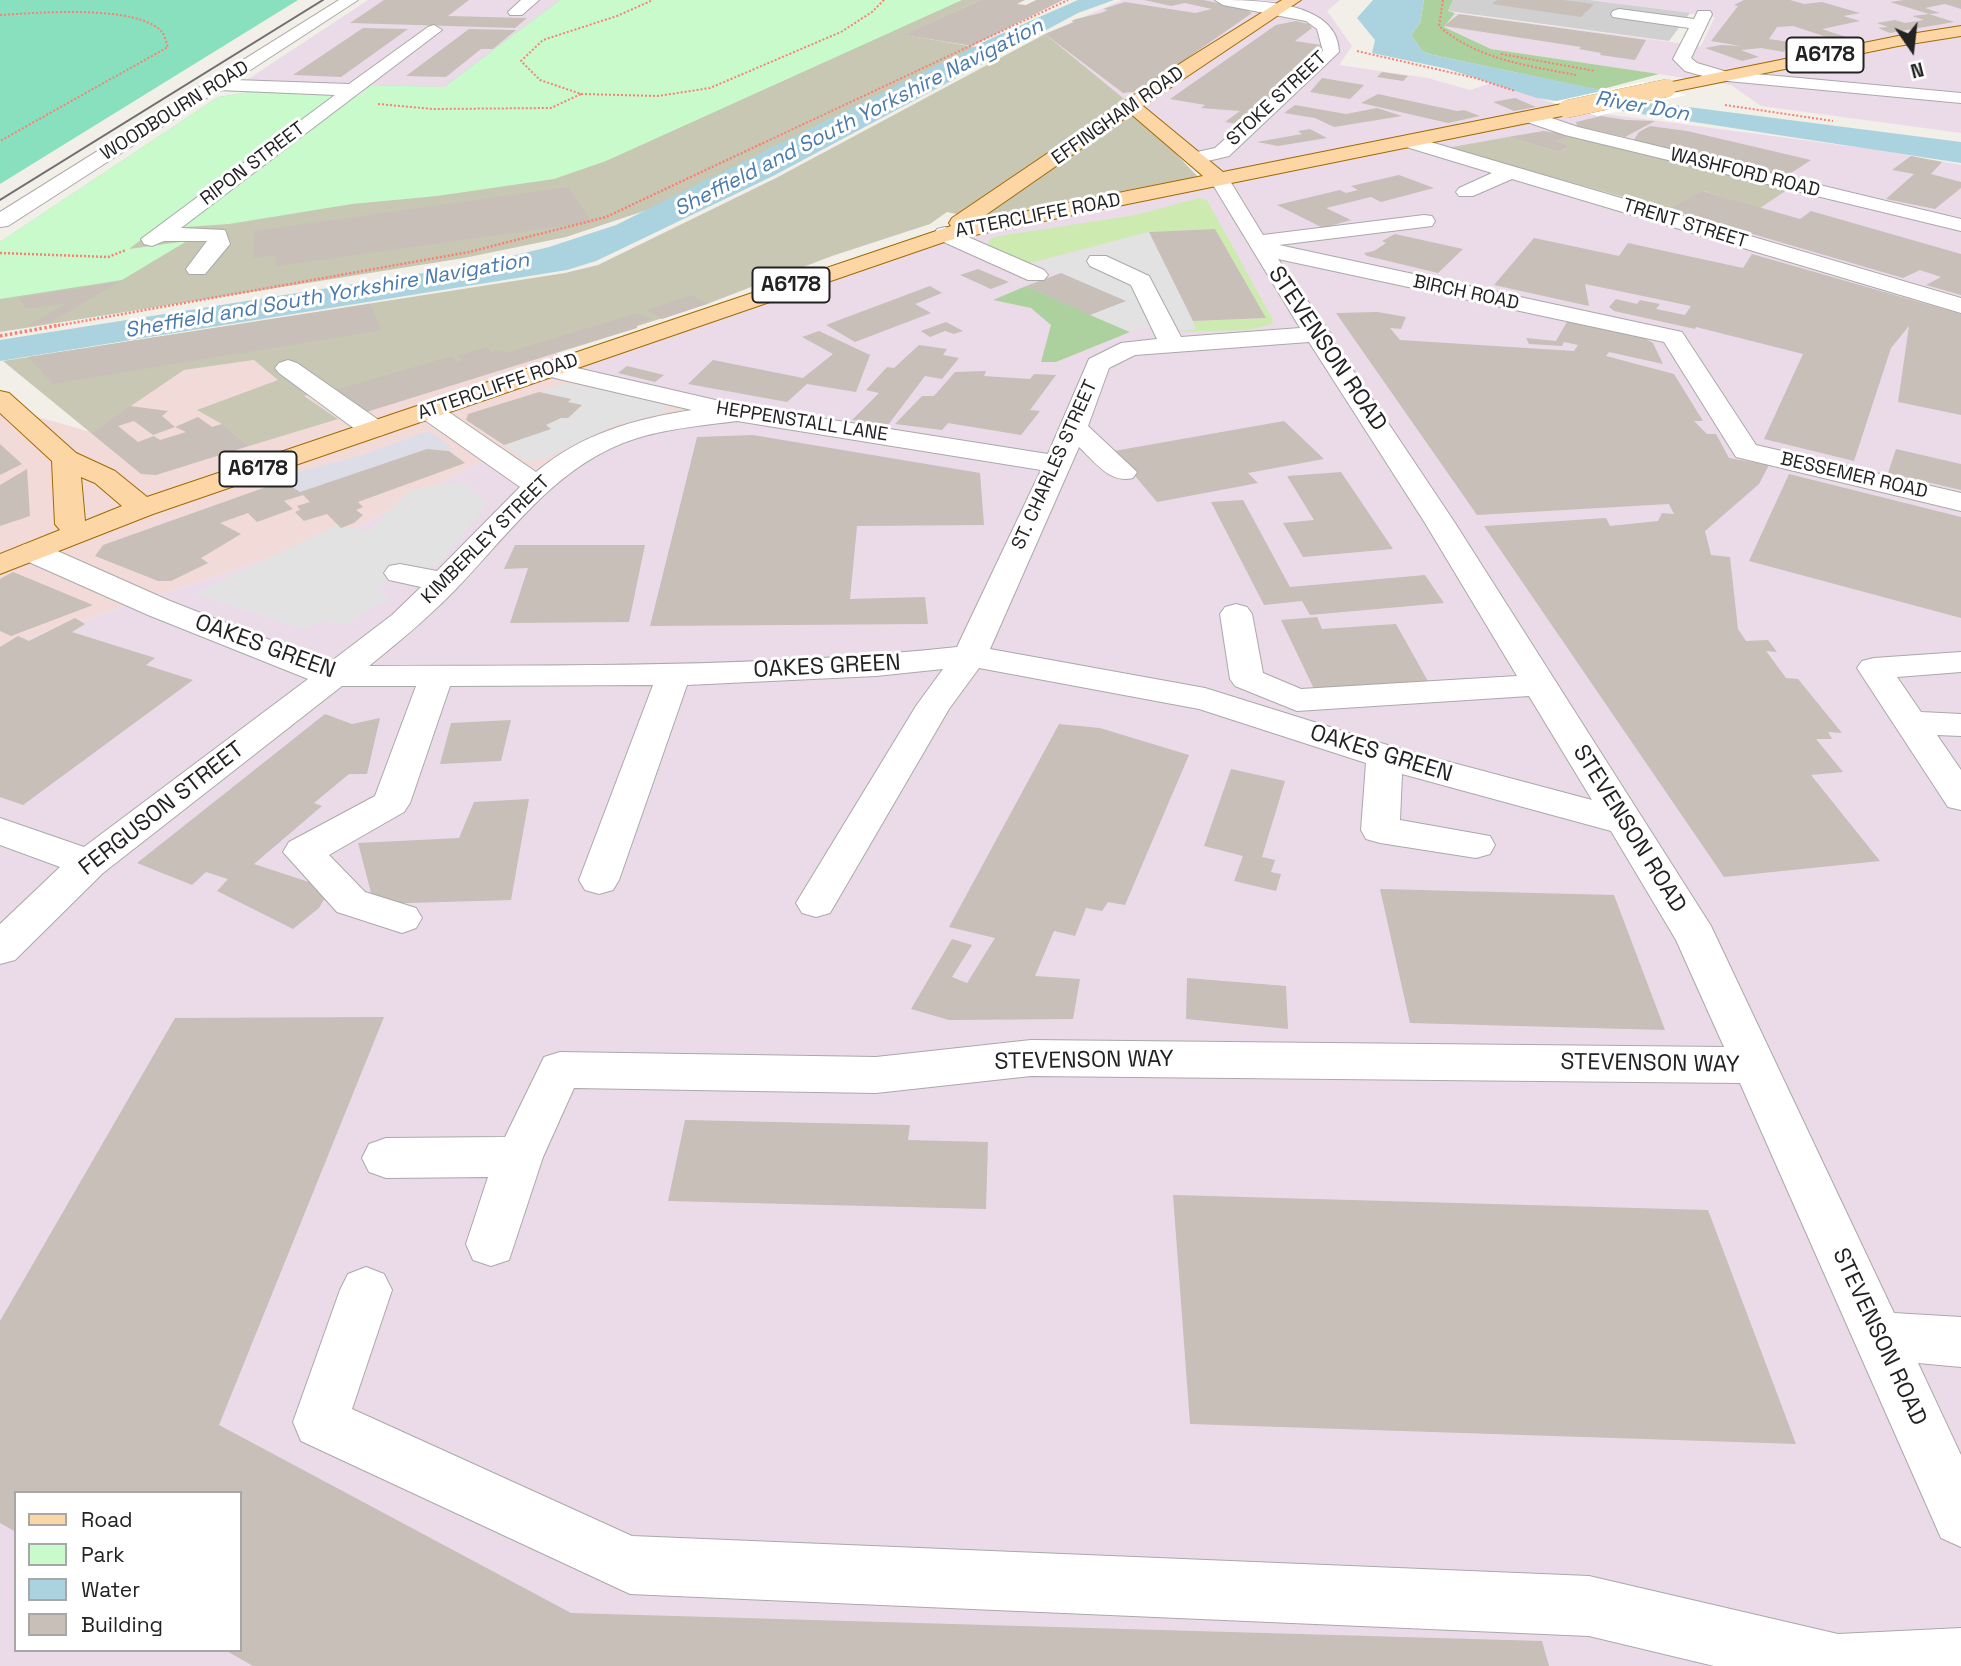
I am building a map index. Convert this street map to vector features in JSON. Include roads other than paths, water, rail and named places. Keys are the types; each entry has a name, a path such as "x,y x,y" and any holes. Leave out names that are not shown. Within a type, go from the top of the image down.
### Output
{"main road":[{"name":"EFFINGHAM ROAD","path":"945,234 1103,125 1293,0"},
{"name":"ATTERCLIFFE ROAD","path":"0,545 80,527 143,508 945,234 1212,164 1410,142 1723,76 1961,31"},
{"path":"1132,106 1153,124 1212,164"},
{"path":"1103,125 1153,124"},
{"path":"0,399 66,458 105,477 143,508"},
{"path":"66,458 80,527"},
{"name":"ATTERCLIFFE ROAD","path":"0,565 33,552 80,527"}],"street":[{"name":"WOODBOURN ROAD","path":"0,222 350,0"},
{"path":"516,12 531,0"},
{"name":"STOKE STREET","path":"1212,164 1331,52 1325,29 1318,22 1223,0"},
{"path":"1619,14 1701,19 1682,59 1691,67 1723,76 1961,98"},
{"name":"RIPON STREET","path":"197,269 219,244 218,235 156,236 434,30"},
{"path":"215,85 346,96"},
{"name":"WASHFORD ROAD","path":"1531,117 1572,131 1961,225"},
{"name":"TRENT STREET","path":"1410,142 1961,306"},
{"name":"STEVENSON ROAD","path":"1212,164 1258,245 1319,334 1440,523 1696,937 1752,1065 1880,1336 1961,1518"},
{"path":"1466,192 1510,172"},
{"path":"1258,245 1424,221"},
{"path":"945,234 1036,275"},
{"name":"BIRCH ROAD","path":"1258,245 1673,337 1746,451"},
{"path":"1098,261 1141,281 1172,344"},
{"name":"ST. CHARLES STREET","path":"817,903 933,706 970,656 994,567 1056,464 1074,428 1098,365 1130,348 1319,334"},
{"path":"288,368 373,429"},
{"name":"HEPPENSTALL LANE","path":"551,370 578,384 737,413 1056,464"},
{"path":"428,410 536,485"},
{"name":"KIMBERLEY STREET","path":"331,676 404,622 536,485 599,443 665,422 737,413"},
{"path":"1074,428 1123,472"},
{"path":"566,436 599,443"},
{"name":"BESSEMER ROAD","path":"1746,451 1961,502"},
{"name":"OAKES GREEN","path":"33,552 159,608 331,676 674,675 876,666 970,656 1205,699 1385,757 1623,821"},
{"path":"400,573 445,582"},
{"path":"1236,614 1247,679 1297,699 1539,685"},
{"path":"1961,662 1874,668 1961,798"},
{"path":"599,880 674,675"},
{"name":"FERGUSON STREET","path":"0,949 89,863 331,676"},
{"path":"402,918 351,902 303,852 391,803 420,716 438,676"},
{"path":"1910,723 1961,724"},
{"path":"1385,757 1380,830 1476,845"},
{"path":"0,831 89,863"},
{"name":"STEVENSON WAY","path":"491,1244 519,1157 560,1070 876,1075 1031,1058 1752,1065"},
{"path":"386,1158 519,1157"},
{"path":"366,1290 320,1422 629,1565 1589,1606 1838,1665 1961,1659"},
{"path":"1880,1336 1961,1342"}],"water":[{"name":"Sheffield and South Yorkshire Navigation","path":"1078,0 1114,0 1078,13 775,175 596,261 567,270 0,361 0,340 474,265 549,247 616,225 994,37"},
{"name":"River Don","path":"1373,0 1424,0 1420,23 1411,35 1422,51 1433,55 1673,105 1961,142 1961,163 1537,98 1448,69 1372,53 1375,40 1357,18"}],"tram line":[{"path":"0,200 323,0"}]}
